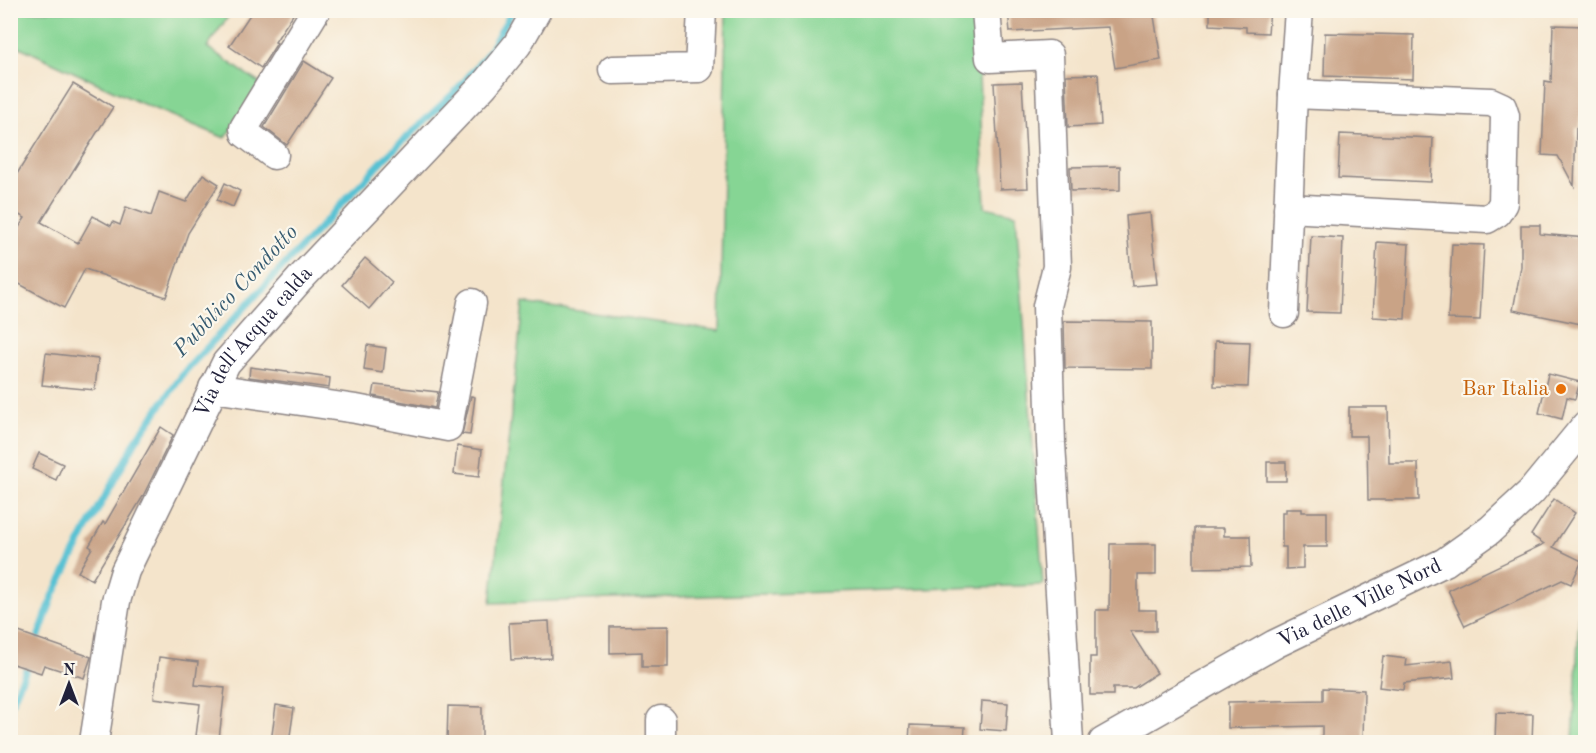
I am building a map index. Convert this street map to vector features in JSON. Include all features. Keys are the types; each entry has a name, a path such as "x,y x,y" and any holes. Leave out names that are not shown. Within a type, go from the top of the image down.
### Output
{"street":[{"path":"274,155 245,134 244,128 316,10"},
{"name":"Via dell'Acqua calda","path":"94,742 116,601 125,571 226,363 300,279 497,69 517,45 537,10"},
{"path":"613,70 699,68 702,10"},
{"path":"986,10 990,58 1049,55 1057,267 1047,306 1047,329 1068,742"},
{"path":"1284,313 1293,94 1299,10"},
{"path":"1288,208 1486,219 1497,213 1503,203 1505,116 1502,107 1491,102 1293,94"},
{"path":"213,388 356,409 448,427 472,303"},
{"name":"Via delle Ville Nord","path":"1110,741 1275,644 1445,562 1490,530 1531,492 1586,425"}],"green space":[{"path":"11,11 232,11 207,47 262,85 225,138 136,101 11,43"},
{"path":"726,11 976,11 985,207 1016,214 1043,585 491,603 523,303 720,331"},
{"path":"1581,578 1586,579 1585,742 1573,742"}],"building":[{"path":"253,10 296,10 261,68 229,46"},
{"path":"1008,10 1153,10 1161,60 1115,68 1108,27 1010,32"},
{"path":"1210,10 1270,10 1268,33 1246,32 1246,27 1210,25"},
{"path":"1553,25 1585,26 1584,116 1580,116 1580,128 1576,128 1574,186 1558,156 1542,155 1545,81 1551,82"},
{"path":"1325,33 1414,35 1413,79 1324,76"},
{"path":"304,61 331,78 287,145 264,127"},
{"path":"1098,74 1101,125 1068,127 1066,75"},
{"path":"1022,82 1028,188 1000,189 994,83"},
{"path":"73,84 113,107 41,222 78,243 93,216 111,226 113,222 120,225 126,207 151,216 159,192 186,202 203,174 219,184 188,233 166,297 85,269 64,308 10,279 10,241 25,218 10,210 10,185"},
{"path":"1340,134 1433,138 1431,182 1338,178"},
{"path":"1120,166 1120,190 1071,191 1070,167"},
{"path":"225,183 240,191 233,207 217,200"},
{"path":"1150,213 1157,284 1132,286 1126,216"},
{"path":"1521,225 1540,225 1540,234 1586,238 1586,325 1513,310 1521,267"},
{"path":"1311,236 1343,238 1340,313 1307,312"},
{"path":"1377,242 1409,244 1405,319 1373,317"},
{"path":"1452,244 1484,245 1480,320 1448,319"},
{"path":"365,258 392,282 369,309 342,285"},
{"path":"1064,321 1152,322 1152,369 1065,368"},
{"path":"1215,341 1250,342 1248,387 1214,386"},
{"path":"367,345 386,348 383,373 364,370"},
{"path":"46,353 98,359 95,390 42,385"},
{"path":"250,367 330,378 329,388 249,377"},
{"name":"Bar Italia","path":"1548,374 1580,382 1575,399 1567,397 1562,419 1539,413"},
{"path":"375,385 438,392 435,408 373,396"},
{"path":"471,396 475,397 470,435 462,434"},
{"path":"1349,407 1388,407 1389,463 1418,463 1419,500 1368,500 1367,436 1349,436"},
{"path":"161,427 173,435 142,498 92,580 78,572 92,548 89,546 103,522 105,524"},
{"path":"457,446 482,450 479,477 454,474"},
{"path":"39,453 63,464 56,480 32,469"},
{"path":"1267,462 1286,462 1286,481 1267,481"},
{"path":"1554,499 1575,513 1553,547 1582,561 1571,584 1562,580 1465,626 1448,590 1544,544 1531,535"},
{"path":"1286,509 1302,509 1302,512 1327,512 1327,547 1303,547 1303,568 1286,569 1286,547 1282,547 1282,512 1286,512"},
{"path":"1194,528 1224,528 1224,536 1250,536 1251,567 1194,568"},
{"path":"1110,544 1156,544 1156,575 1138,575 1138,610 1156,610 1156,631 1130,631 1157,673 1134,688 1113,688 1113,695 1090,695 1090,657 1096,657 1096,610 1109,610"},
{"path":"549,621 551,658 511,660 509,623"},
{"path":"668,626 668,667 642,667 642,652 610,653 610,627"},
{"path":"10,629 91,657 84,678 44,665 41,673 10,663"},
{"path":"1383,656 1407,659 1406,666 1452,661 1454,678 1404,683 1403,690 1379,687"},
{"path":"159,657 198,662 195,685 225,688 219,739 196,736 200,704 154,698"},
{"path":"1323,688 1364,690 1363,742 1322,742 1322,726 1228,728 1228,702 1323,700"},
{"path":"982,701 1008,703 1006,731 980,729"},
{"path":"276,705 294,708 289,742 271,742"},
{"path":"448,706 482,707 482,742 447,742"},
{"path":"1496,713 1533,714 1532,742 1495,742"},
{"path":"910,725 965,727 964,742 909,742"}],"waterway":[{"name":"Pubblico Condotto","path":"39,635 53,596 87,529 137,439 186,370 385,158 458,89 488,53 513,10"},
{"name":"Pubblico Condotto","path":"10,706 26,670"}],"place":[{"name":"Bar Italia","path":"1561,389"}]}
